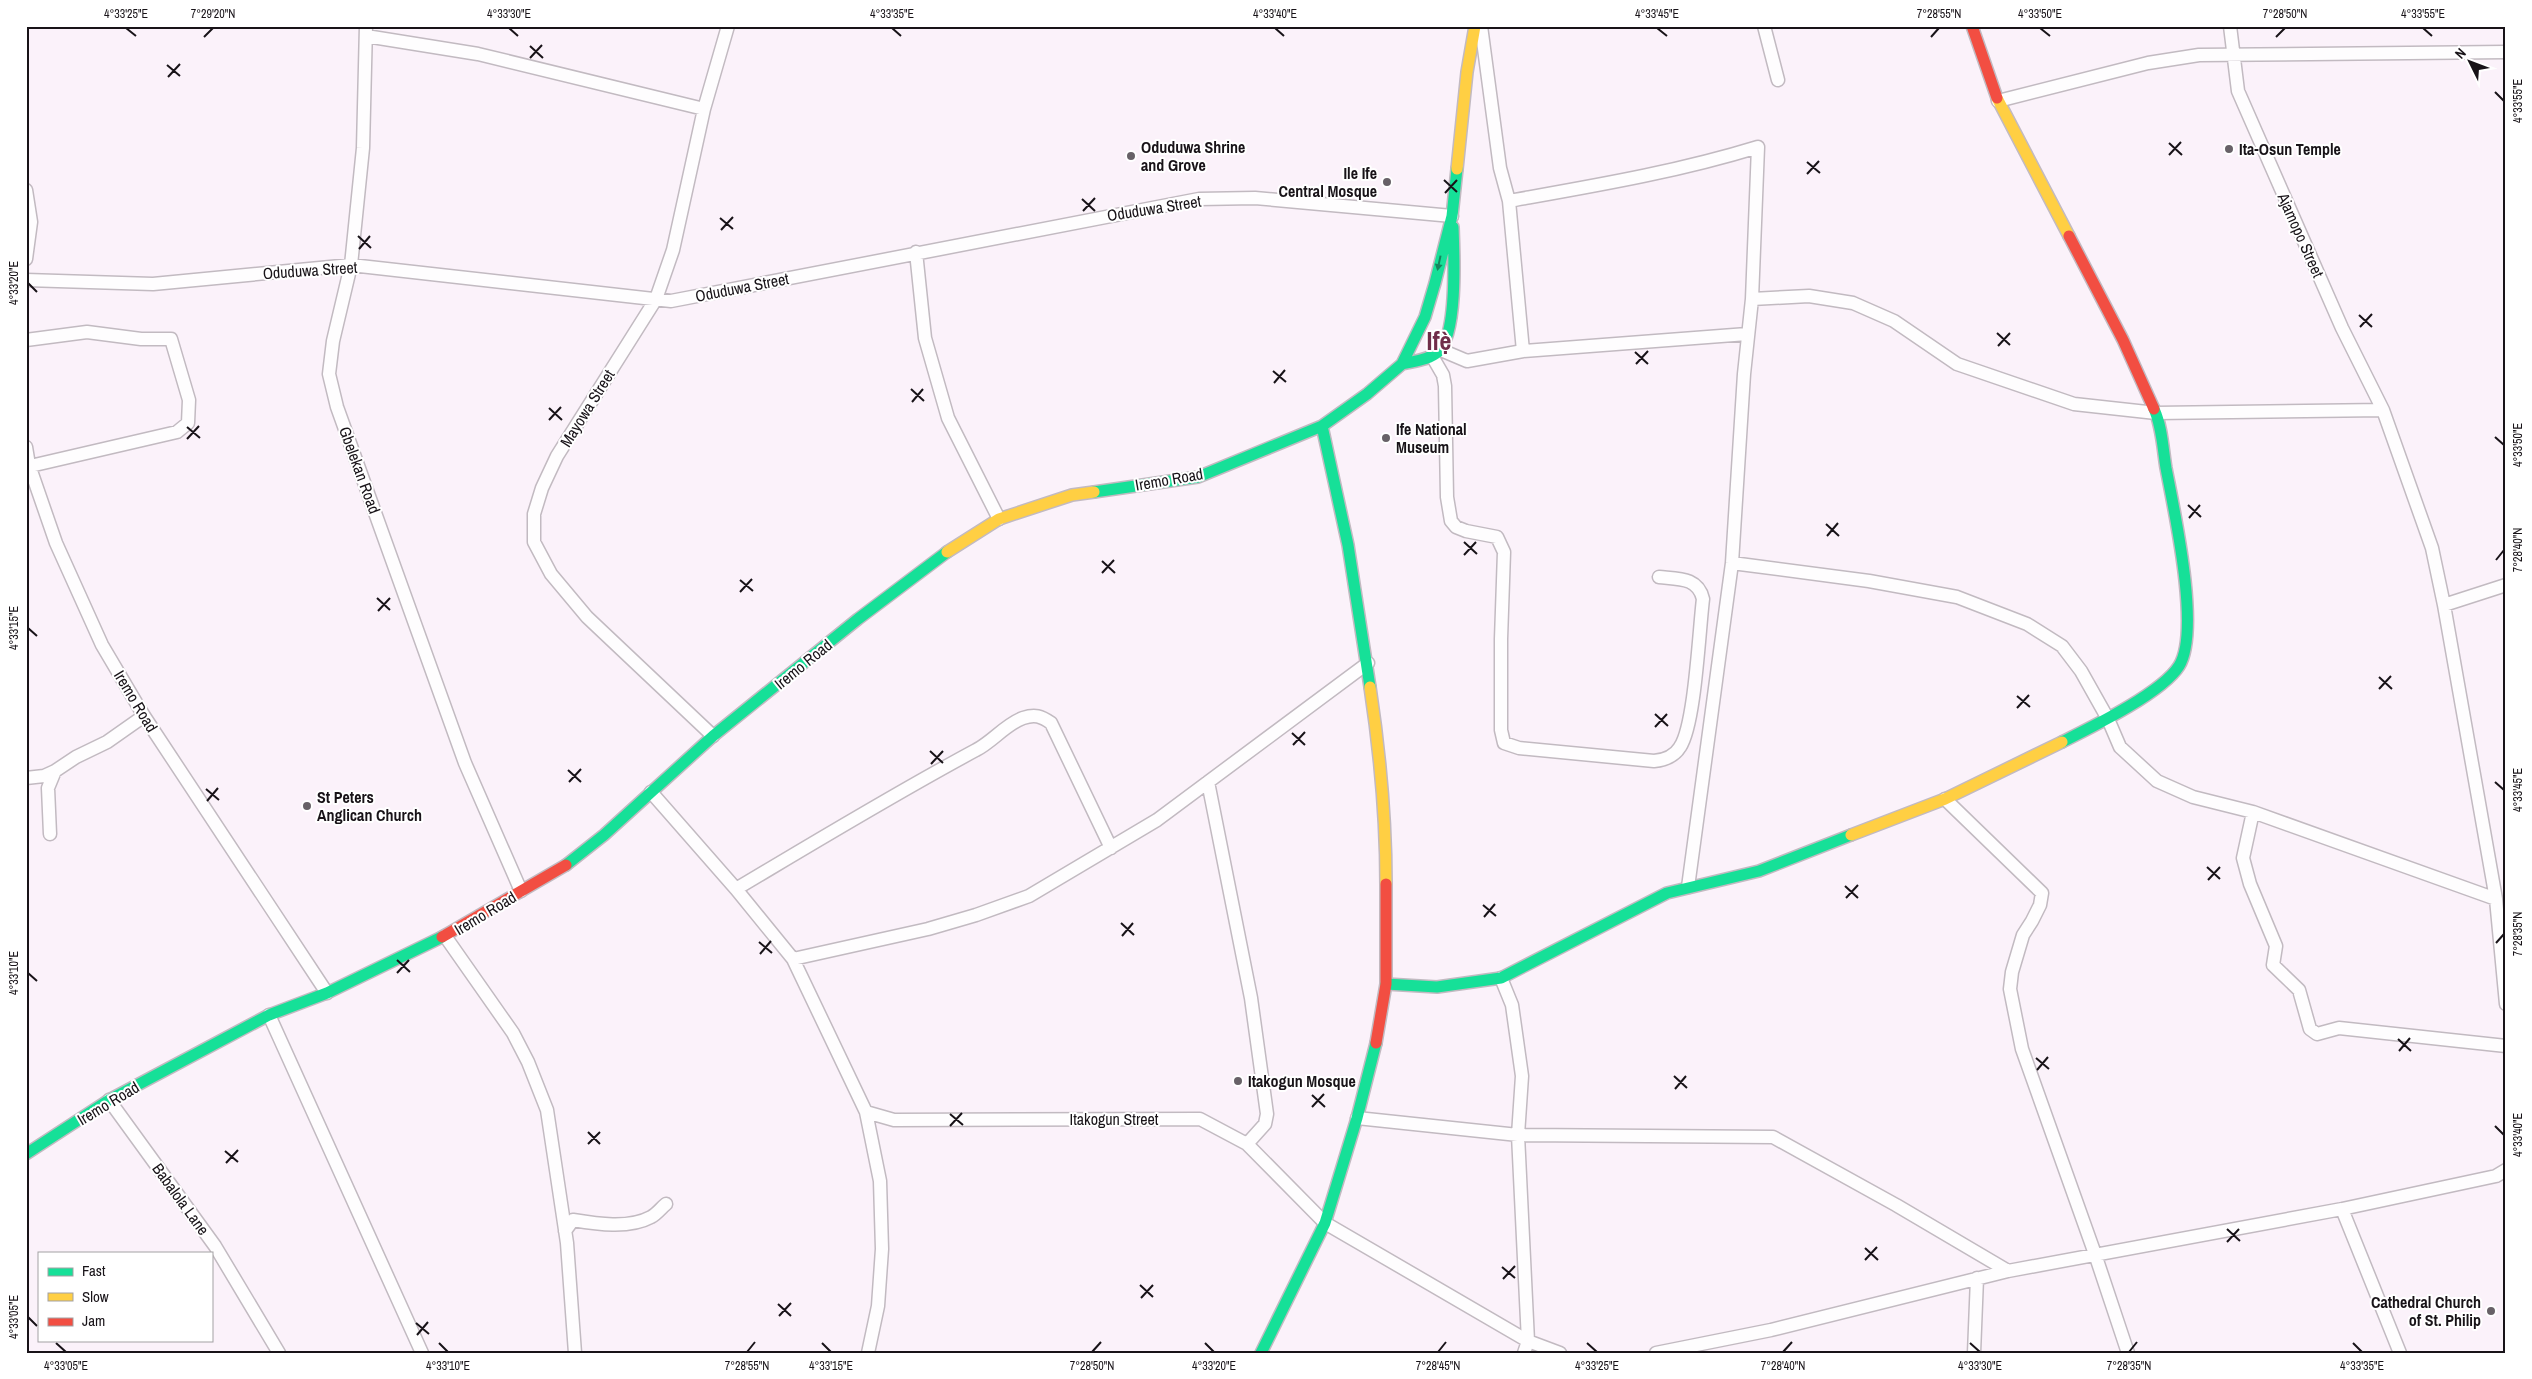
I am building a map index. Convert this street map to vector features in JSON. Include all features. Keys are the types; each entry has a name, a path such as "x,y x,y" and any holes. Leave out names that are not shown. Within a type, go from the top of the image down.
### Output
{"street":[{"name":"Mayowa Street","path":"713,736 587,617 551,574 534,542 534,514 542,488 557,456 656,299 673,250 704,109 728,26"},
{"path":"1467,26 1467,72"},
{"path":"1402,364 1424,316 1452,216 1467,72 1475,26"},
{"path":"1482,26 1500,168 1509,201 1522,351"},
{"path":"1764,26 1778,80"},
{"path":"1386,984 1437,987 1501,978 1586,932 1667,893 1760,871 1945,799 2108,719 2168,679 2179,666 2186,651 2187,602 2181,552 2156,413 2123,340 1998,100 1972,26"},
{"name":"Ajamopo Street","path":"2230,26 2238,91 2342,328 2383,410 2432,548 2444,605 2496,899 2506,1004"},
{"path":"366,31 478,54 704,109"},
{"name":"Gbelekan Road","path":"366,31 363,148 351,265 333,341 329,374 337,407 465,763 521,892"},
{"path":"1998,100 2177,57 2506,52"},
{"path":"1509,201 1649,175 1716,160 1758,148 1752,299 1747,334 1732,563 1688,887"},
{"path":"26,190 31,222 26,259"},
{"name":"Oduduwa Street","path":"26,280 153,284 351,265 671,301 916,252 1199,199 1255,198 1452,216"},
{"path":"1436,353 1446,340 1451,320 1455,245 1452,216"},
{"path":"916,252 925,338 948,418 999,518"},
{"path":"1752,299 1809,296 1853,303 1894,321 1957,364 2074,404 2156,413 2383,410"},
{"path":"1424,316 1451,320"},
{"path":"26,340 87,332 141,339 171,339 190,400 188,423 177,432 28,466"},
{"path":"1402,364 1436,353 1467,361 1522,351 1747,334"},
{"path":"1436,353 1444,386 1448,496 1451,521 1456,527 1466,531 1497,537 1504,552 1500,639 1501,730 1504,743 1518,748 1647,760 1663,760 1679,749 1686,737 1703,600 1699,588 1690,580 1659,577"},
{"name":"Iremo Road","path":"26,1154 109,1100 269,1015 327,993 445,936 559,870 604,835 713,736 927,565 999,518 1072,495 1198,477 1322,426 1368,394 1402,364"},
{"path":"1261,1353 1324,1223 1357,1118 1381,1025 1386,984 1386,830 1380,752 1368,663 1348,545 1322,426"},
{"name":"Iremo Road","path":"26,447 28,466 56,543 102,645 144,716 327,993"},
{"path":"1732,563 1869,581 1957,598 2027,624 2062,646 2081,672 2108,719 2120,747 2157,781 2192,797 2254,812 2496,899"},
{"path":"2444,605 2506,585"},
{"path":"793,959 928,929 976,915 1029,896 1157,820 1368,663"},
{"path":"26,778 44,776 55,771 76,756 107,742 144,716"},
{"path":"736,889 910,786 979,749 1020,719 1031,716 1041,716 1051,723 1111,848"},
{"path":"50,834 48,788 55,771"},
{"path":"1208,782 1251,998 1267,1114 1265,1124 1247,1144"},
{"path":"650,792 736,889 793,959 866,1112 880,1181 882,1249 878,1306 868,1353"},
{"path":"1945,799 2042,893 2040,905 2023,935 2012,972 2010,989 2022,1049 2128,1353"},
{"path":"2254,812 2243,858 2250,884 2276,946 2273,965 2298,990 2310,1029 2318,1034 2339,1028 2506,1046"},
{"path":"445,936 513,1033 539,1088 548,1118 565,1231 575,1353"},
{"path":"1501,978 1512,1005 1522,1076 1518,1135 1526,1347"},
{"path":"269,1015 422,1353"},
{"name":"Babalola Lane","path":"109,1100 215,1246 279,1353"},
{"name":"Itakogun Street","path":"866,1112 894,1120 1200,1119 1247,1144 1324,1223 1526,1347 1560,1353"},
{"path":"1357,1118 1518,1135 1773,1138 1896,1205 2008,1271"},
{"path":"1656,1353 1771,1330 2008,1271 2342,1209 2496,1176 2506,1170"},
{"path":"565,1231 573,1220 596,1224 641,1220 652,1217 666,1204"},
{"path":"2342,1209 2400,1353"},
{"path":"1974,1353 1977,1278"}],"traffic: fast":[{"path":"1094,492 1198,477 1322,426 1367,394 1402,364 1425,317 1435,283 1452,216 1457,169"},
{"path":"1402,364 1430,357 1438,352 1444,343 1452,312 1453,227"},
{"path":"2062,742 2091,728 2158,687 2179,666 2185,649 2187,599 2184,570 2161,430 2154,409"},
{"path":"1322,426 1348,545 1370,687"},
{"path":"566,865 604,835 713,736 858,619 947,552"},
{"path":"1386,984 1437,987 1501,978 1667,893 1759,871 1851,835"},
{"path":"26,1154 109,1100 269,1015 327,993 442,937"},
{"path":"1261,1353 1325,1223 1357,1118 1376,1043"}],"traffic: slow":[{"path":"1457,169 1467,72 1475,26"},
{"path":"1997,98 2069,236"},
{"path":"947,552 999,519 1072,495 1094,492"},
{"path":"1370,687 1382,786 1386,884"},
{"path":"1851,835 1945,799 2062,742"}],"traffic: jam":[{"path":"1972,26 1997,98"},
{"path":"2069,236 2123,340 2154,409"},
{"path":"442,937 566,865"},
{"path":"1376,1043 1386,984 1386,884"}],"place":[{"name":"Ita-Osun Temple","path":"2229,149"},
{"name":"Oduduwa Shrine and Grove","path":"1131,156"},
{"name":"Ile Ife Central Mosque","path":"1387,182"},
{"name":"Ife National Museum","path":"1386,438"},
{"name":"St Peters Anglican Church","path":"307,806"},
{"name":"Itakogun Mosque","path":"1238,1081"},
{"name":"Cathedral Church of St. Philip","path":"2491,1311"}],"district":[{"name":"Ifẹ̀","path":"1439,341"}]}
